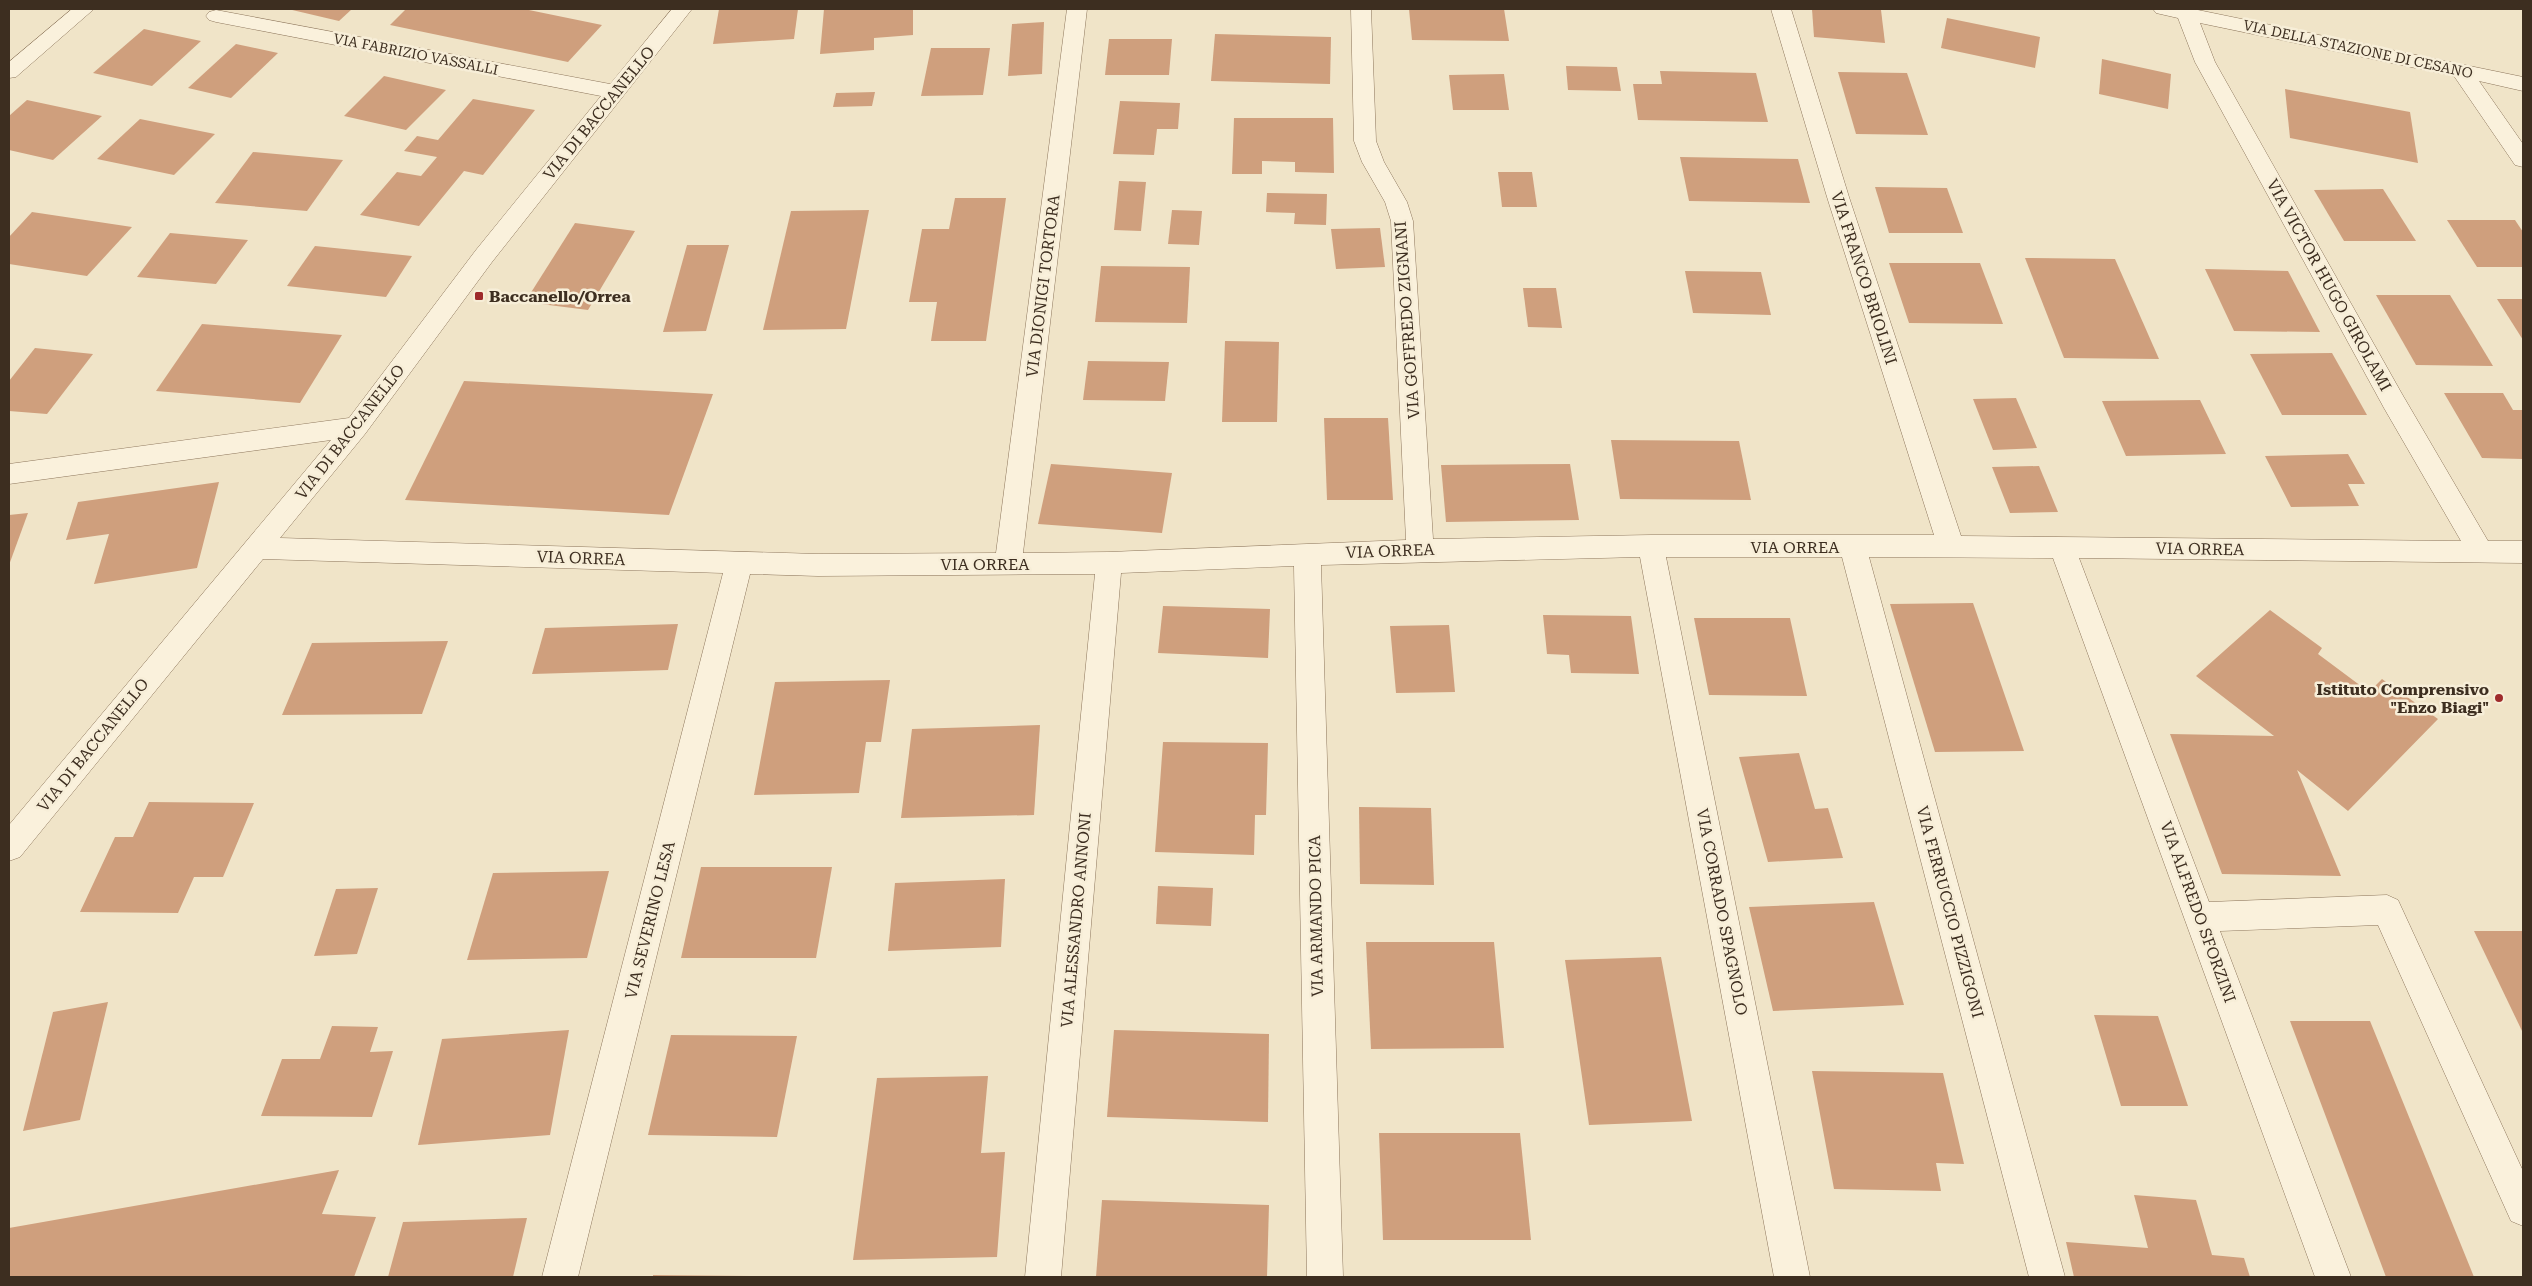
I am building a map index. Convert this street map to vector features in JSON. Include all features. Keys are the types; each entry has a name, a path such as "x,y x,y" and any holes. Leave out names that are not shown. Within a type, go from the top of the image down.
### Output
{"street":[{"path":"9,72 80,9"},
{"name":"VIA DI BACCANELLO","path":"9,848 356,427 484,256 682,9"},
{"name":"VIA DIONIGI TORTORA","path":"1008,564 1078,9"},
{"name":"VIA GOFFREDO ZIGNANI","path":"1361,9 1365,141 1373,162 1396,202 1402,221 1420,550"},
{"name":"VIA FRANCO BRIOLINI","path":"1781,9 1838,197 1951,546"},
{"name":"VIA DELLA STAZIONE DI CESANO","path":"2163,9 2523,84"},
{"name":"VIA VICTOR HUGO GIROLAMI","path":"2186,14 2205,62 2393,400 2481,552"},
{"name":"VIA FABRIZIO VASSALLI","path":"216,16 616,92"},
{"path":"2461,71 2523,160"},
{"path":"9,474 356,427"},
{"name":"VIA ORREA","path":"257,548 818,565 1109,563 1420,550 1651,546 1853,548 1951,546 2523,552"},
{"name":"VIA CORRADO SPAGNOLO","path":"1651,546 1792,1277"},
{"name":"VIA ALFREDO SFORZINI","path":"2062,547 2333,1277"},
{"name":"VIA FERRUCCIO PIZZIGONI","path":"1853,548 2047,1277"},
{"name":"VIA ARMANDO PICA","path":"1307,555 1325,1277"},
{"name":"VIA SEVERINO LESA","path":"560,1277 739,563"},
{"name":"VIA ALESSANDRO ANNONI","path":"1044,1277 1109,563"},
{"path":"2200,917 2387,910 2523,1209"}],"building":[{"path":"288,9 352,9 339,21"},
{"path":"406,9 524,9 602,25 568,62 390,25"},
{"path":"719,9 798,9 794,39 713,44"},
{"path":"824,9 913,9 913,35 874,38 874,50 820,54"},
{"path":"1409,9 1504,9 1509,41 1412,40"},
{"path":"1812,9 1881,10 1885,43 1814,37"},
{"path":"1947,18 2040,37 2035,68 1941,48"},
{"path":"1044,22 1042,74 1008,76 1012,24"},
{"path":"144,29 201,41 152,86 93,73"},
{"path":"1215,34 1331,37 1330,84 1211,81"},
{"path":"1109,39 1172,39 1169,75 1105,75"},
{"path":"236,44 278,53 231,98 188,88"},
{"path":"931,48 990,48 983,95 921,96"},
{"path":"2102,59 2171,74 2168,109 2099,94"},
{"path":"1566,66 1617,67 1621,91 1568,90"},
{"path":"1660,71 1756,73 1768,122 1638,120 1633,84 1662,84"},
{"path":"1838,72 1907,73 1928,135 1856,134"},
{"path":"1504,74 1509,110 1453,110 1449,75"},
{"path":"384,76 446,90 406,130 344,116"},
{"path":"2285,89 2410,112 2418,163 2290,138"},
{"path":"875,92 872,106 833,107 836,93"},
{"path":"473,99 535,110 483,175 464,171 419,226 360,215 397,172 421,176 437,157 404,151 417,136 438,140"},
{"path":"27,100 102,116 53,160 9,150 9,116"},
{"path":"1120,101 1180,103 1178,129 1157,129 1154,155 1113,154"},
{"path":"1234,118 1333,118 1334,173 1295,172 1295,162 1262,161 1262,174 1232,174"},
{"path":"140,119 215,134 174,175 97,159"},
{"path":"253,152 343,160 307,211 215,203"},
{"path":"1680,157 1798,159 1810,203 1689,201"},
{"path":"1498,172 1532,172 1537,207 1502,207"},
{"path":"1119,181 1146,182 1141,231 1114,230"},
{"path":"1875,187 1947,188 1963,233 1889,233"},
{"path":"2383,189 2416,241 2344,241 2314,190"},
{"path":"1267,193 1327,194 1326,225 1294,224 1295,213 1266,212"},
{"path":"955,198 1006,198 986,341 931,341 937,302 909,302 922,229 949,229"},
{"path":"869,210 846,329 763,330 791,211"},
{"path":"1172,210 1202,211 1199,245 1168,244"},
{"path":"32,212 132,227 87,276 9,264 9,237"},
{"path":"2447,220 2515,220 2523,232 2523,267 2477,267"},
{"path":"575,223 635,231 588,310 525,302"},
{"path":"1380,228 1385,267 1336,269 1331,229"},
{"path":"170,233 248,240 216,284 137,277"},
{"path":"687,245 729,245 706,331 663,332"},
{"path":"315,246 412,256 386,297 287,286"},
{"path":"2025,258 2115,259 2159,359 2064,358"},
{"path":"1889,263 1980,263 2003,324 1909,323"},
{"path":"1101,266 1190,267 1187,323 1095,322"},
{"path":"2205,269 2288,271 2320,332 2234,331"},
{"path":"1685,271 1761,272 1771,315 1693,313"},
{"path":"1523,288 1556,288 1562,328 1528,327"},
{"path":"2376,295 2450,295 2493,366 2416,365"},
{"path":"2497,299 2523,299 2523,340"},
{"path":"202,324 342,335 300,403 156,391"},
{"path":"1225,341 1279,342 1277,422 1222,422"},
{"path":"35,348 93,354 47,414 9,411 9,381"},
{"path":"2332,353 2367,415 2282,415 2250,354"},
{"path":"1088,361 1169,362 1165,401 1083,400"},
{"path":"464,381 713,394 669,515 405,500"},
{"path":"2444,393 2503,393 2513,410 2523,410 2523,459 2482,458"},
{"path":"2016,398 2037,448 1993,450 1973,399"},
{"path":"2200,400 2226,454 2126,456 2102,401"},
{"path":"1324,418 1388,418 1393,500 1327,500"},
{"path":"1611,440 1739,441 1751,500 1620,499"},
{"path":"2348,454 2365,484 2348,484 2359,506 2291,507 2265,456"},
{"path":"1051,464 1172,473 1162,533 1038,524"},
{"path":"1570,464 1579,520 1446,522 1441,465"},
{"path":"2039,466 2058,512 2010,513 1992,467"},
{"path":"219,482 197,568 94,584 109,534 66,540 78,502"},
{"path":"28,513 9,565 9,515"},
{"path":"1973,603 2024,751 1935,752 1890,604"},
{"path":"1163,606 1270,609 1268,658 1158,653"},
{"path":"2270,610 2322,648 2318,654 2369,692 2382,679 2438,719 2348,811 2297,770 2341,876 2222,874 2170,734 2274,736 2196,676"},
{"path":"1543,615 1631,616 1639,674 1571,673 1569,655 1547,654"},
{"path":"1694,618 1790,618 1807,696 1709,695"},
{"path":"678,624 668,670 532,674 545,628"},
{"path":"1449,625 1455,692 1396,693 1390,626"},
{"path":"448,641 422,714 282,715 312,643"},
{"path":"890,680 881,742 866,742 859,793 754,795 775,682"},
{"path":"1040,725 1034,815 901,818 912,729"},
{"path":"1163,742 1268,743 1266,815 1255,815 1254,855 1155,852"},
{"path":"1799,753 1815,809 1828,808 1843,858 1768,862 1739,757"},
{"path":"149,802 254,803 223,877 194,877 178,913 80,912 115,837 133,837"},
{"path":"1359,807 1431,808 1434,885 1360,884"},
{"path":"701,867 832,867 816,958 681,958"},
{"path":"609,871 587,958 467,960 493,873"},
{"path":"1005,879 1001,947 888,951 895,883"},
{"path":"1158,886 1213,888 1211,926 1156,924"},
{"path":"378,888 357,954 314,956 336,889"},
{"path":"1874,902 1904,1005 1773,1011 1749,907"},
{"path":"2474,931 2523,931 2523,1033"},
{"path":"1366,942 1494,942 1504,1048 1371,1049"},
{"path":"1661,957 1692,1121 1589,1125 1565,960"},
{"path":"108,1002 80,1120 23,1131 53,1012"},
{"path":"2094,1015 2158,1016 2188,1106 2121,1106"},
{"path":"2290,1021 2370,1021 2474,1277 2386,1277"},
{"path":"332,1026 378,1027 370,1052 393,1051 372,1117 261,1116 282,1059 320,1059"},
{"path":"569,1030 550,1135 418,1145 442,1039"},
{"path":"1114,1030 1269,1034 1268,1122 1107,1117"},
{"path":"671,1035 797,1036 777,1137 648,1135"},
{"path":"1812,1071 1943,1073 1964,1164 1936,1163 1941,1191 1834,1189"},
{"path":"988,1076 981,1153 1005,1152 997,1257 853,1260 877,1078"},
{"path":"1379,1133 1520,1133 1531,1240 1383,1240"},
{"path":"339,1170 322,1214 376,1217 354,1277 9,1277 9,1228"},
{"path":"2134,1195 2196,1200 2212,1255 2244,1258 2250,1277 2074,1277 2066,1242 2148,1248"},
{"path":"1102,1200 1269,1205 1267,1277 1096,1277"},
{"path":"527,1218 513,1277 388,1277 403,1222"},
{"path":"653,1275 751,1276 751,1277 653,1277"}],"place":[{"name":"Baccanello/Orrea","path":"479,296"},
{"name":"Istituto Comprensivo \"Enzo Biagi\"","path":"2499,698"}]}
